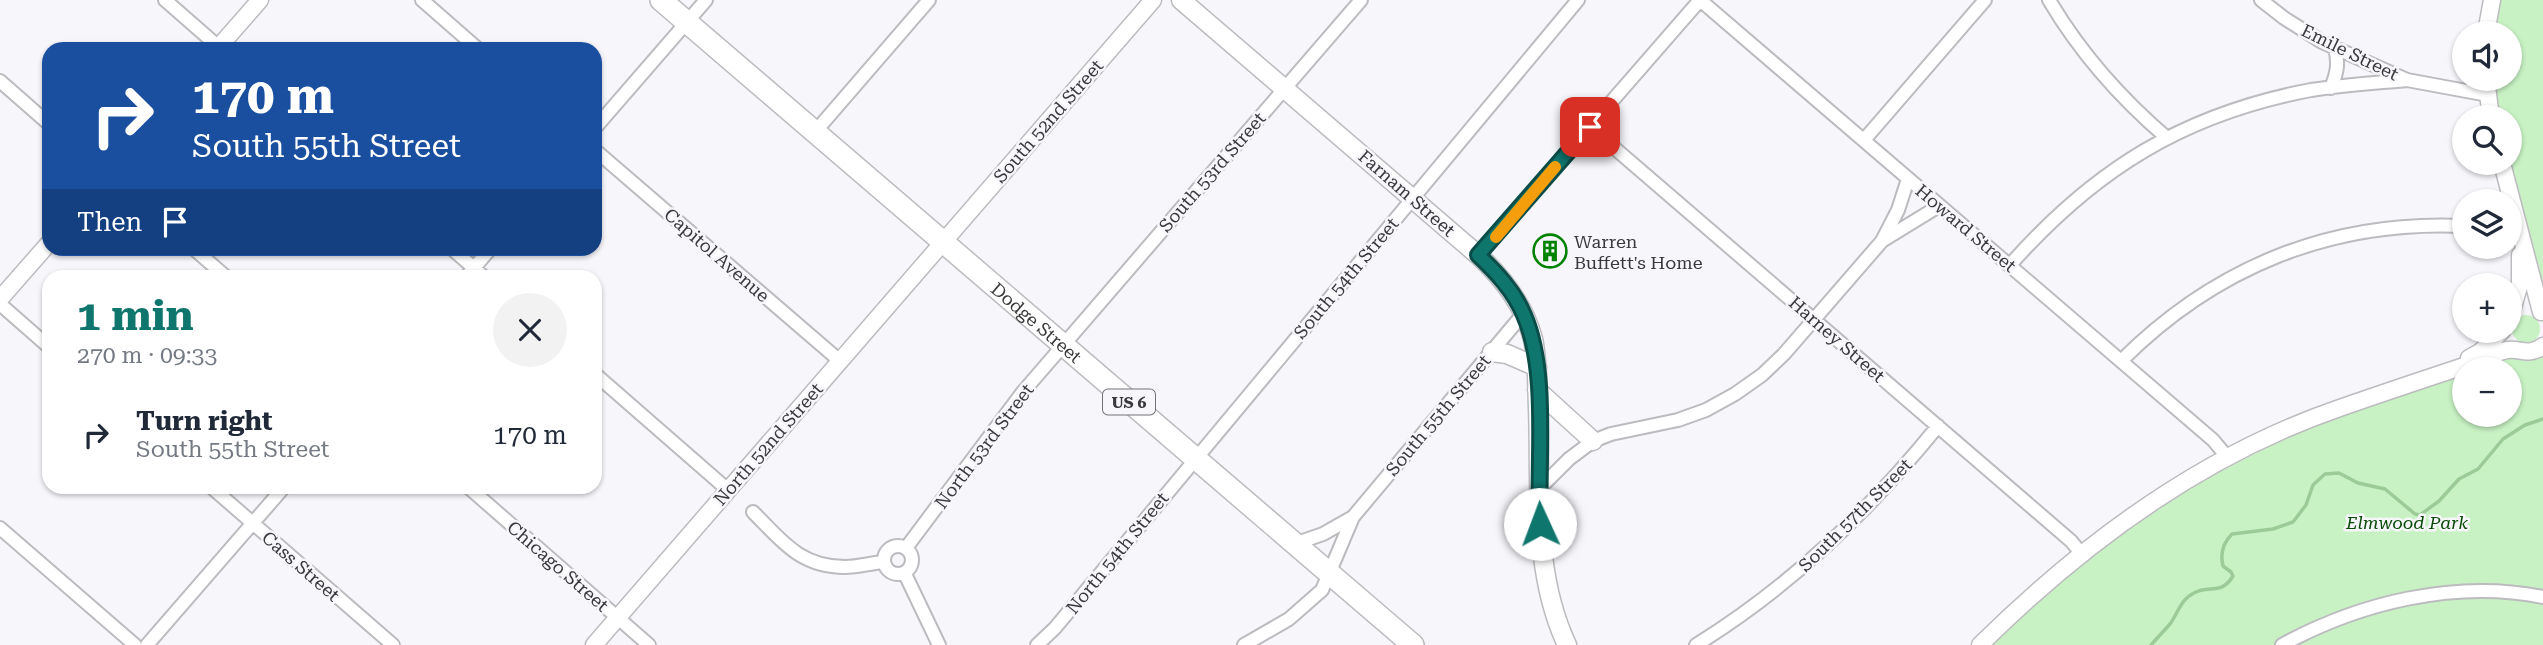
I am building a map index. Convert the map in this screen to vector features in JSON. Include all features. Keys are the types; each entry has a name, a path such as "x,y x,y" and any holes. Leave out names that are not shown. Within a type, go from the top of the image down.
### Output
{"highway":[{"name":"Dodge Street","path":"661,0 1413,645"}],"main road":[{"name":"Farnam Street","path":"1181,0 1478,255 1508,288 1533,339 1537,367 1539,489 1545,579 1551,605 1567,645"},
{"path":"1492,352 1507,354 1537,367"},
{"path":"1538,390 1593,441"}],"street":[{"path":"165,0 212,42"},
{"path":"224,42 260,0"},
{"path":"422,0 470,42"},
{"path":"602,120 706,0"},
{"path":"814,132 929,0"},
{"name":"South 52nd Street","path":"943,242 1153,0"},
{"name":"South 53rd Street","path":"1063,345 1361,0"},
{"name":"South 54th Street","path":"1195,458 1578,0"},
{"path":"1478,255 1700,0"},
{"name":"Howard Street","path":"1700,0 2213,440 2228,458"},
{"path":"1864,140 1985,0"},
{"path":"2049,0 2075,43 2100,75 2167,138"},
{"name":"Emile Street","path":"2260,0 2284,18 2335,48 2407,80"},
{"path":"2488,21 2491,0"},
{"path":"2331,88 2339,62 2335,48"},
{"path":"2010,265 2038,233 2079,196 2134,156 2218,115 2245,106 2331,88 2407,80 2452,84"},
{"path":"0,81 42,118"},
{"name":"Harney Street","path":"1590,127 2071,541 2081,553"},
{"name":"Capitol Avenue","path":"602,156 840,361"},
{"path":"1539,489 1569,459 1593,441 1611,434 1678,420 1720,403 1762,374 1784,354 1882,241 1898,210 1908,179"},
{"path":"1882,241 1939,206"},
{"path":"2121,361 2148,334 2181,308 2214,286 2280,254 2344,236 2379,230 2452,226"},
{"name":"North 52nd Street","path":"594,645 943,242"},
{"path":"2522,246 2529,260 2536,298 2542,313"},
{"path":"42,251 0,302 42,341"},
{"path":"202,256 218,270"},
{"path":"458,256 470,270"},
{"path":"2522,308 2527,306 2542,313"},
{"name":"South 55th Street","path":"1244,645 1289,619 1322,590 1353,517 1523,314"},
{"path":"2442,372 2480,352 2489,343"},
{"path":"2507,343 2533,351"},
{"name":"North 53rd Street","path":"906,548 1022,393 1063,345"},
{"path":"1980,645 2029,597 2081,553 2150,504 2228,458 2308,420 2442,372 2505,350 2533,351"},
{"path":"602,380 728,490"},
{"name":"South 57th Street","path":"1696,645 1759,604 1820,554 1878,496 1938,426"},
{"name":"North 54th Street","path":"1037,645 1055,628 1195,458"},
{"name":"Cass Street","path":"219,494 393,645"},
{"path":"148,645 278,494"},
{"name":"Chicago Street","path":"476,494 649,645"},
{"path":"753,512 786,547 809,561 844,567 884,562"},
{"name":"South 55th Street","path":"1294,544 1323,534 1353,517"},
{"path":"0,528 135,645"},
{"path":"884,562 889,549 897,546 906,548 912,561 905,574"},
{"path":"884,562 891,572 905,574"},
{"path":"905,574 939,645"},
{"path":"2282,645 2332,620 2405,599 2451,593 2507,591 2543,597"}],"green space":[{"path":"2499,0 2543,0 2543,302 2522,214 2522,189 2516,189 2513,175 2522,175 2522,105 2496,105 2493,91 2522,91 2522,21 2493,21"},
{"path":"2522,316 2531,316 2539,324 2536,339 2522,342"},
{"name":"Elmwood Park","path":"2543,352 2543,645 1990,645 2077,565 2195,484 2290,436 2452,375 2452,427 2522,427 2522,357 2514,357"}],"waterway":[{"path":"2151,645 2190,596 2199,591 2224,586 2233,576 2223,566 2222,557 2224,545 2232,534 2273,529 2293,522 2306,505 2313,485 2325,474 2339,473 2358,483 2385,489 2415,514 2420,515 2439,501 2459,479 2478,469 2503,439 2525,425 2543,419"}],"slow traffic":[{"path":"1496,237 1555,167"}],"place":[{"name":"Warren Buffett's Home","path":"1550,251"}],"route":[{"path":"1540,524 1538,377 1533,339 1517,301 1493,269 1478,255 1590,127"}]}
